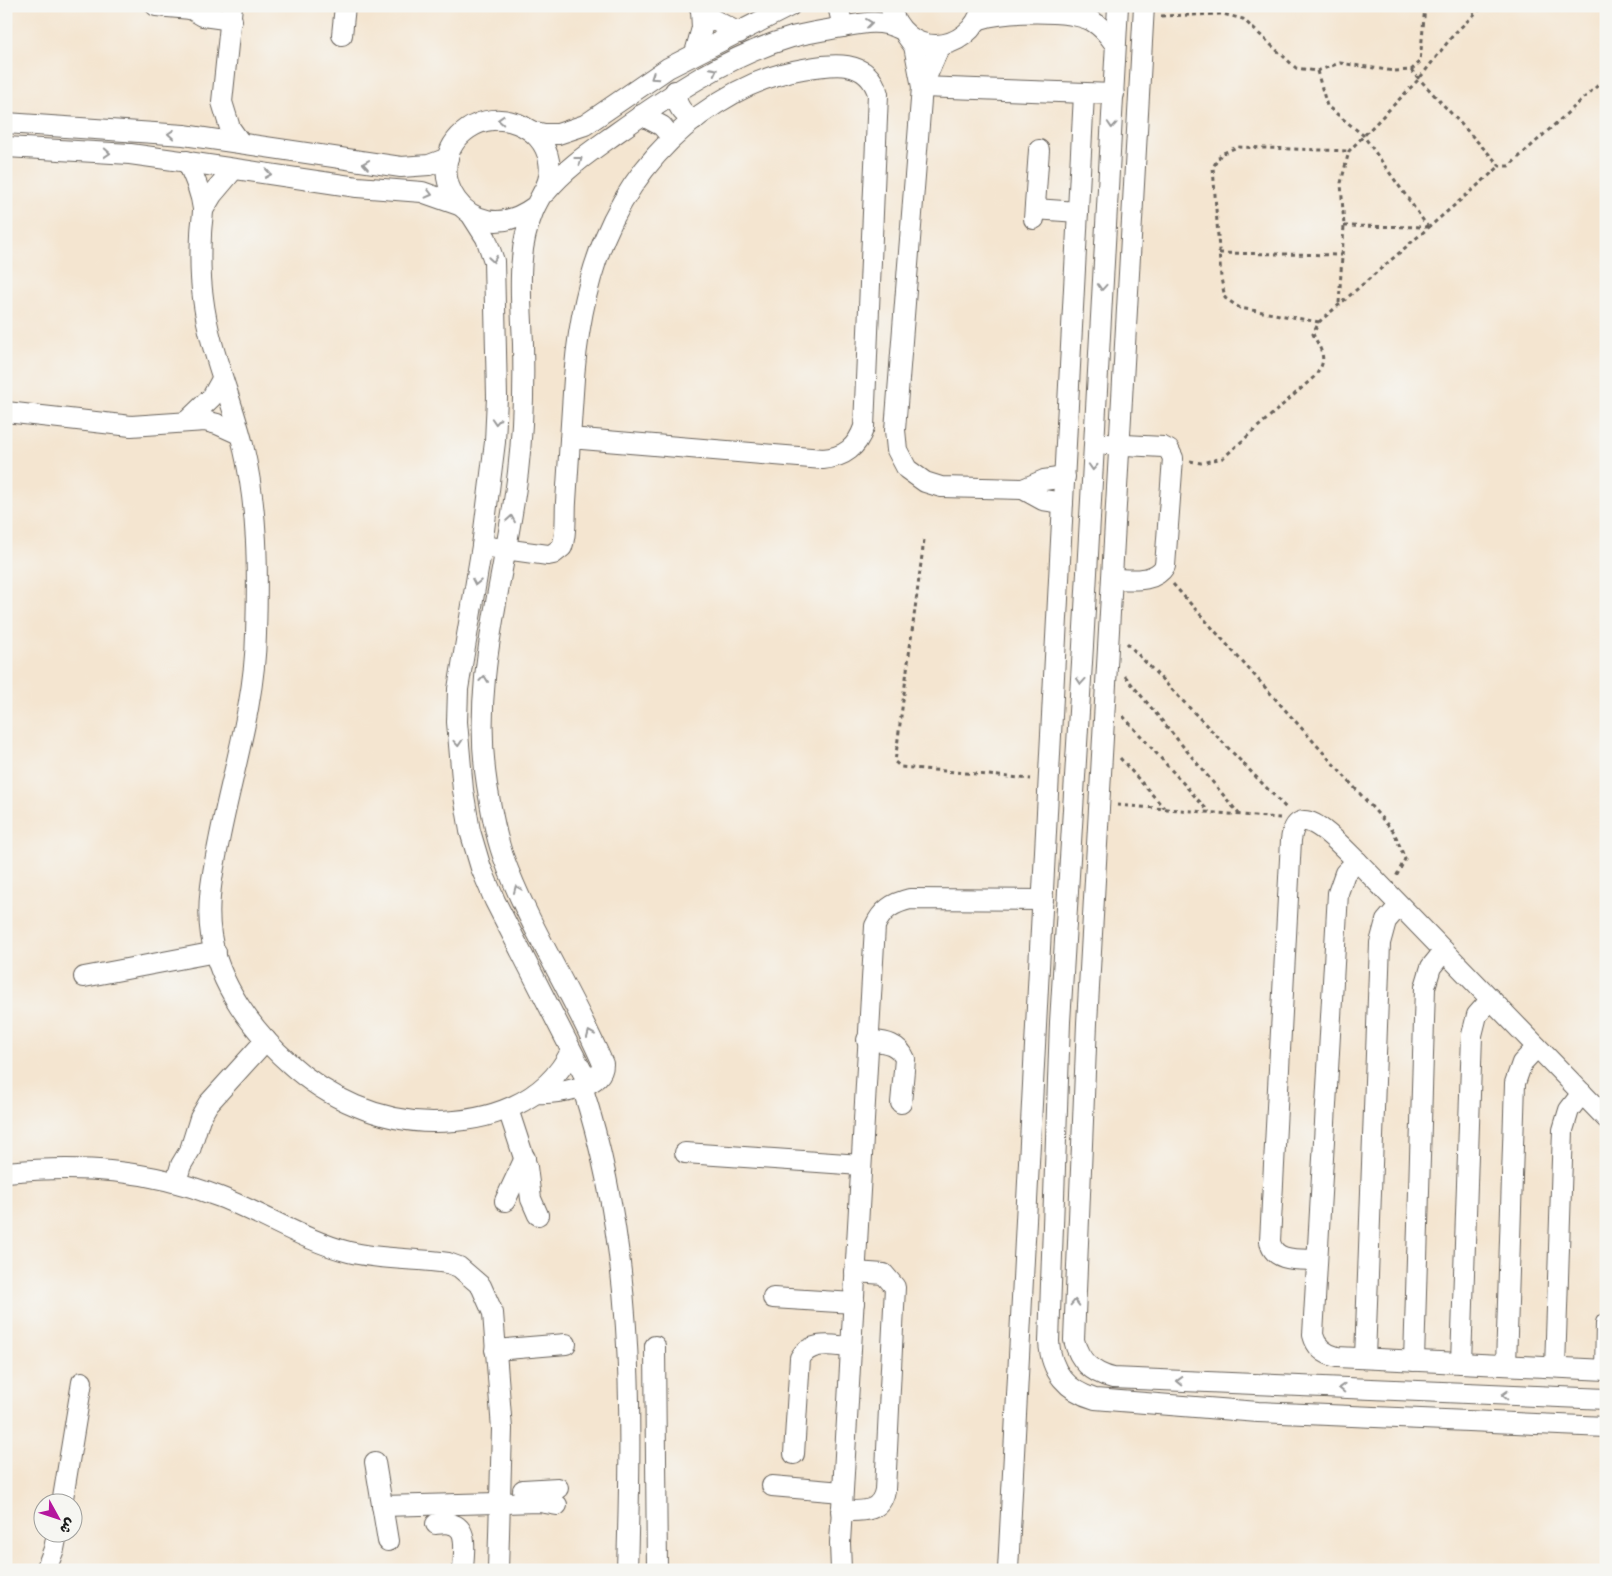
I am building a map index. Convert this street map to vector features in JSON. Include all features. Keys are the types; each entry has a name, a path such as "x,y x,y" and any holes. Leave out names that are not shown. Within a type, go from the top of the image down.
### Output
{"street":[{"path":"156,6 195,7 210,18 232,13 222,102 230,128 240,142"},
{"path":"342,35 345,6"},
{"path":"838,6 843,27"},
{"path":"890,6 893,17 914,46 922,87 895,430 897,450 907,469 915,477 940,487 1023,489 1044,480 1065,477"},
{"path":"1118,6 1114,43 1114,94 1060,1022 1049,1309 1049,1342 1052,1364 1062,1379 1074,1391 1095,1399 1258,1412 1606,1427"},
{"path":"700,8 712,19 739,33"},
{"path":"695,53 700,37 700,8"},
{"path":"786,9 781,24 789,38"},
{"path":"531,131 544,134 558,134 585,125 668,68 786,9"},
{"path":"1144,11 1087,1023 1074,1340 1076,1350 1088,1367 1113,1378 1606,1399"},
{"path":"922,87 938,50 943,45 964,36 981,12 1081,17 1100,27 1114,43"},
{"path":"6,146 130,154 357,187 422,192 466,210 488,222 505,222 521,217 570,166 675,91 754,51 789,38 843,27 881,22 903,32 917,42 943,45"},
{"path":"482,546 548,555 553,554 562,547 570,438 580,326 586,295 602,240 626,195 640,174 672,138 694,120 740,91 798,70 820,66 853,66 867,73 876,86 878,94 864,417 860,437 845,454 823,459 570,438"},
{"path":"922,87 1114,94"},
{"path":"675,91 678,106 688,117 694,120"},
{"path":"1008,1570 1084,94"},
{"path":"194,137 213,117 222,102"},
{"path":"642,115 662,126 672,138"},
{"path":"536,1094 552,1094 589,1082 603,1070 603,1064 583,1018 522,902 496,834 486,782 482,714 488,647 518,472 522,414 521,264 523,245 539,200 550,177 549,160 543,144 531,131 516,122 499,119 482,122 467,130 455,142 448,158 447,174 448,183 486,238 494,261 497,343 495,442 482,546 462,653 457,713 463,790 480,868 495,902 538,981 571,1051 589,1082 595,1125 613,1205 627,1322 631,1431 627,1570"},
{"path":"6,123 240,142 370,164 401,167 429,165 448,158"},
{"path":"74,150 76,128"},
{"path":"1039,150 1035,208 1079,205"},
{"path":"187,162 195,178 203,210 201,272 203,299 210,337 239,434 253,492 257,528 256,640 249,697 226,803 209,905 211,936 231,992 266,1040 304,1076 344,1100 390,1116 408,1120 454,1122 470,1120 508,1108 536,1094 560,1070 571,1051"},
{"path":"203,210 212,195 234,168"},
{"path":"1100,318 1127,318"},
{"path":"187,421 212,398 222,378"},
{"path":"6,412 131,426 187,421 217,424 239,434"},
{"path":"1094,444 1163,447 1170,450 1173,458 1167,560 1162,572 1150,578 1112,579"},
{"path":"1023,489 1043,500 1063,502"},
{"path":"1056,645 1083,646"},
{"path":"1049,784 1074,789"},
{"path":"1317,1260 1283,1257 1274,1252 1270,1241 1291,840 1294,828 1303,820 1319,824 1357,860 1384,891 1606,1118"},
{"path":"473,841 496,834"},
{"path":"1357,860 1346,873 1338,893 1313,1335 1315,1341 1329,1355 1605,1370 1606,1323"},
{"path":"841,1570 842,1502 873,935 879,917 885,910 892,905 910,899 1043,900"},
{"path":"1365,1358 1380,943 1386,921 1399,906"},
{"path":"1414,1361 1425,988 1426,977 1430,967 1444,951"},
{"path":"84,977 216,952"},
{"path":"1461,1363 1472,1035 1473,1024 1477,1015 1491,999"},
{"path":"1060,1022 1087,1023"},
{"path":"185,1185 194,1168 190,1150 200,1118 208,1104 266,1040"},
{"path":"867,1040 890,1043 905,1058 901,1103"},
{"path":"1506,1365 1515,1083 1522,1063 1537,1047"},
{"path":"1537,1396 1547,1367 1563,1130 1569,1110 1582,1093"},
{"path":"508,1108 525,1158 530,1199 538,1214"},
{"path":"684,1153 861,1164"},
{"path":"505,1201 525,1158"},
{"path":"6,1172 86,1168 146,1175 185,1185 344,1250 364,1255 441,1262 459,1267 481,1286 488,1297 492,1313 502,1429 498,1570"},
{"path":"772,1486 873,1509 882,1500 885,1490 895,1287 892,1281 884,1274 855,1272"},
{"path":"773,1298 854,1303"},
{"path":"495,1350 566,1344"},
{"path":"655,1346 657,1570"},
{"path":"794,1454 800,1358 808,1349 814,1347 851,1347"},
{"path":"64,1494 82,1382"},
{"path":"1258,1412 1259,1384"},
{"path":"375,1462 388,1541"},
{"path":"382,1506 501,1496 539,1502 558,1496"},
{"path":"436,1524 449,1522 464,1534 463,1570"},
{"path":"46,1570 55,1544"}],"path":[{"path":"1144,11 1192,17 1223,14 1243,20 1296,68 1317,71 1340,63 1394,71 1411,70 1420,62 1425,6"},
{"path":"1340,303 1344,226 1341,183 1349,151 1419,79 1443,46 1483,6"},
{"path":"1411,70 1500,166"},
{"path":"1317,71 1326,106 1363,135 1428,228"},
{"path":"1173,458 1201,464 1222,458 1322,368 1323,355 1314,334 1319,322 1500,166 1509,166 1606,78"},
{"path":"1319,322 1240,308 1225,298 1219,253 1212,167 1221,154 1237,147 1349,151"},
{"path":"1344,226 1428,228"},
{"path":"1219,253 1342,255"},
{"path":"924,540 895,762 901,767 1049,784"},
{"path":"1162,572 1394,832 1405,860 1400,873 1384,891"},
{"path":"1127,643 1303,820"},
{"path":"1125,676 1239,815"},
{"path":"1122,715 1209,812"},
{"path":"1119,756 1164,808"},
{"path":"1099,803 1303,820"}]}
